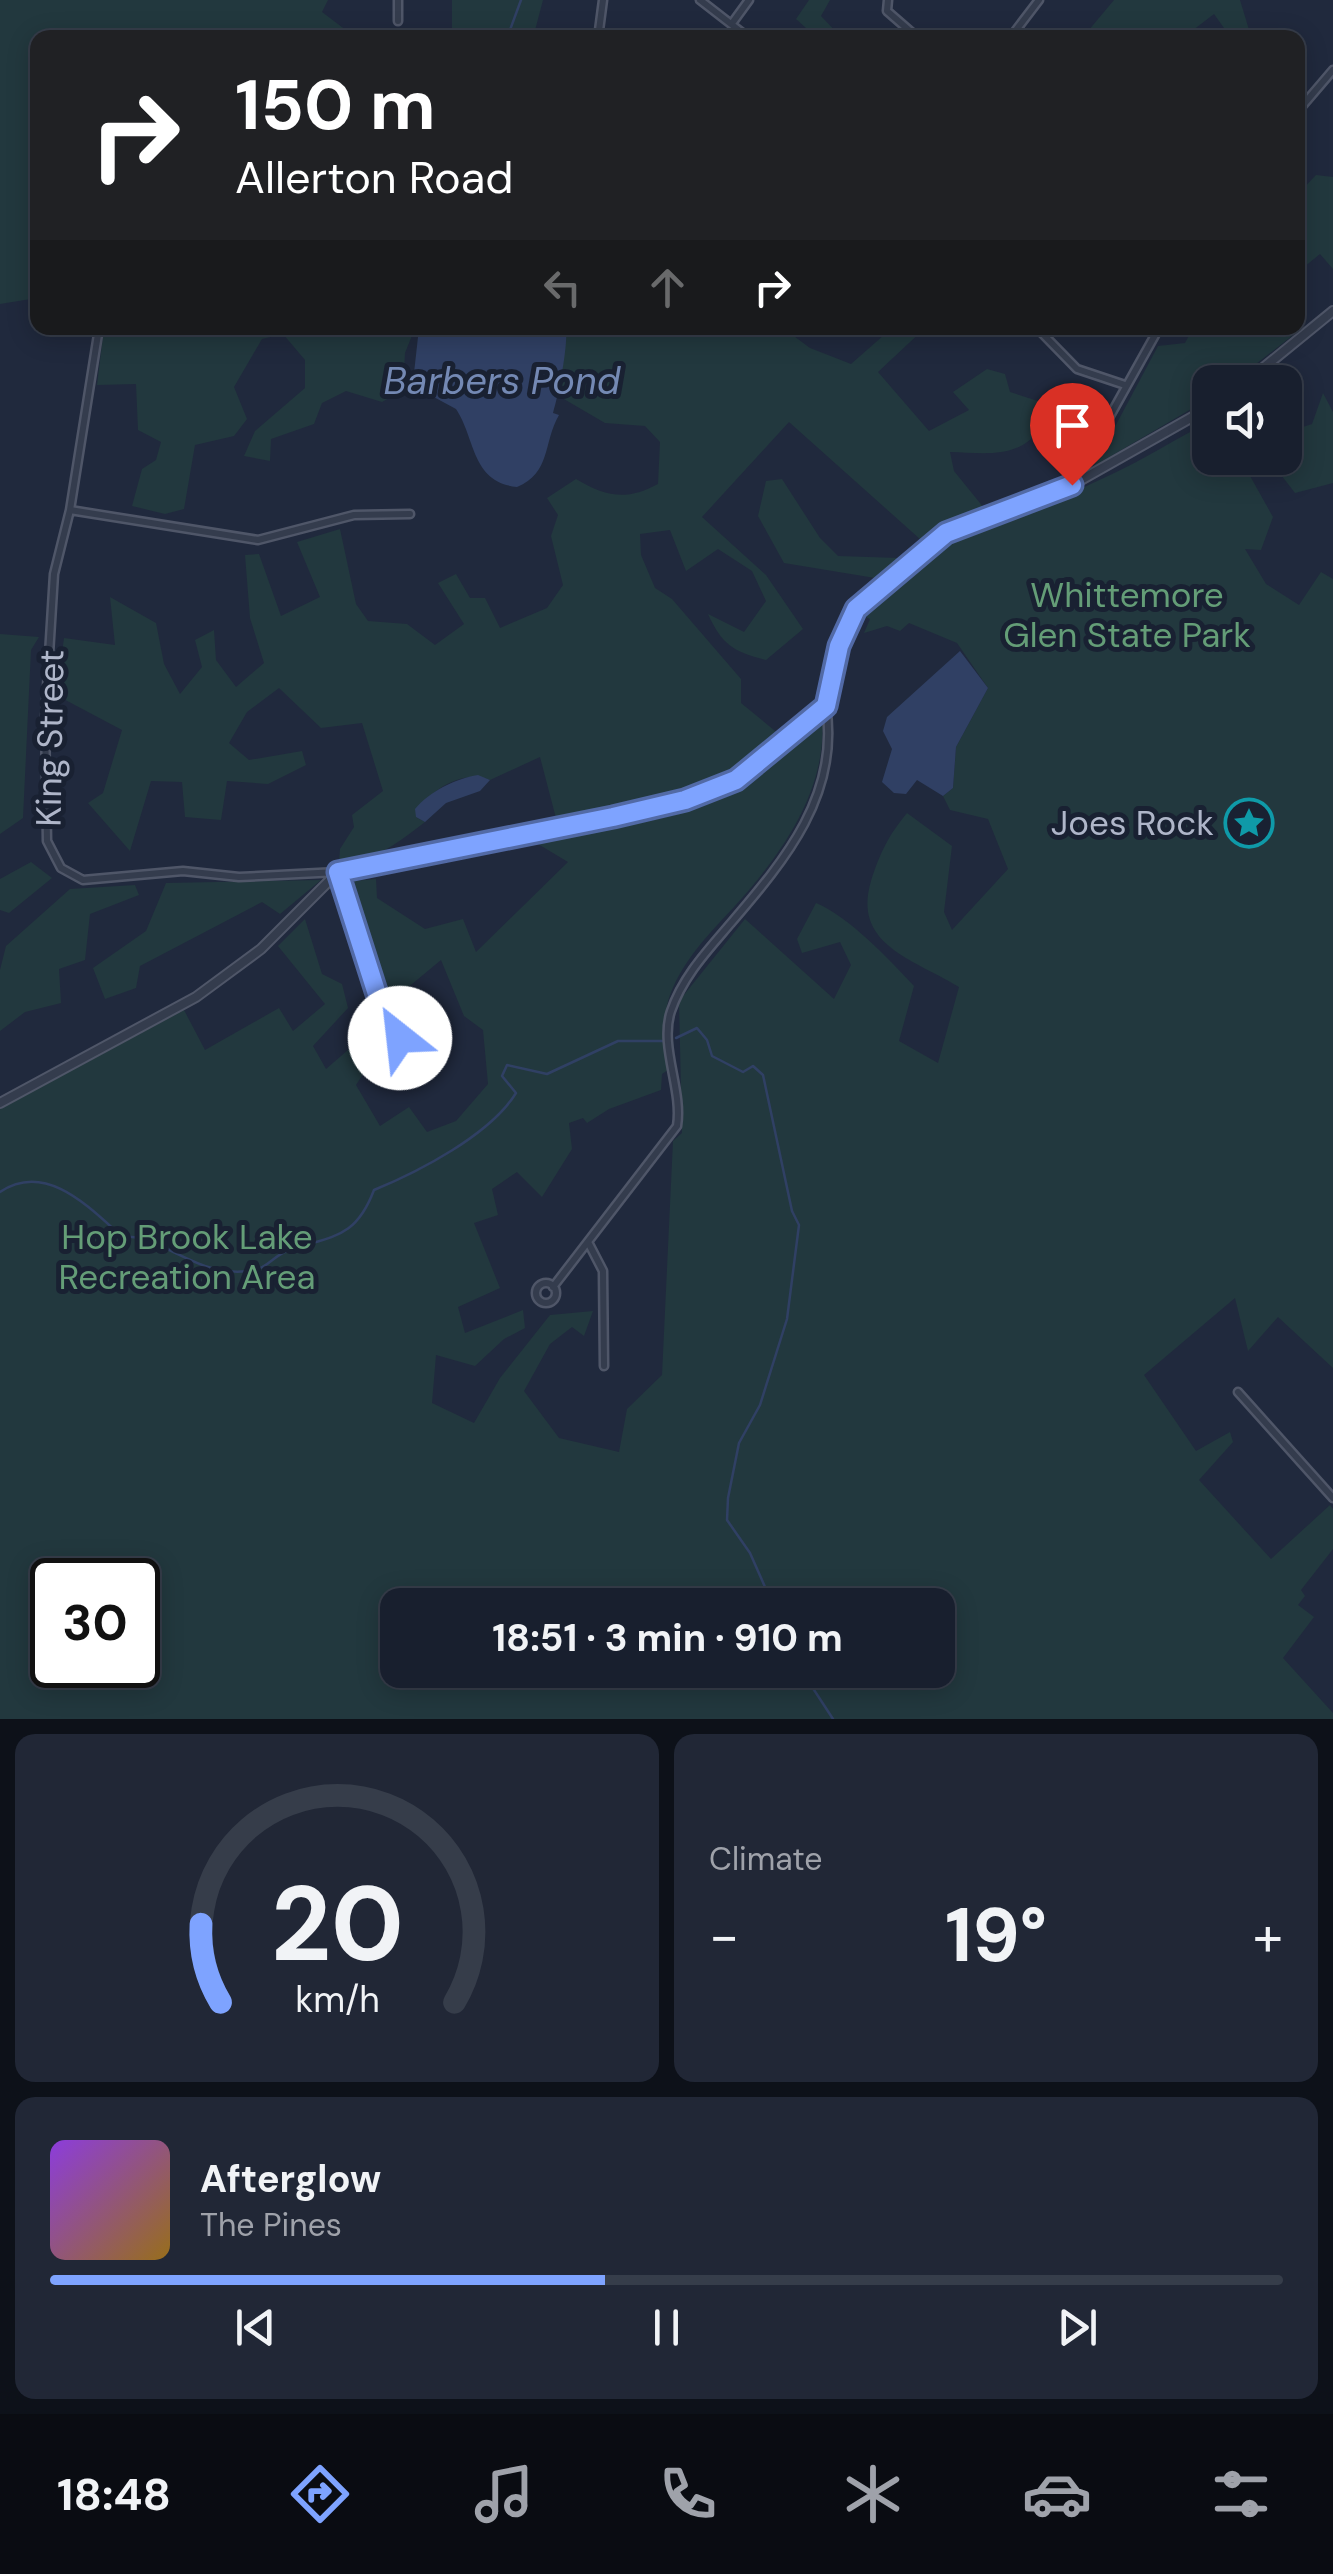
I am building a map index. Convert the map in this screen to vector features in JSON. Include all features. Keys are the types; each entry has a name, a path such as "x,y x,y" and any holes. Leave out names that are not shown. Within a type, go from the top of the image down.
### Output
{"street":[{"path":"398,0 398,21"},
{"path":"599,30 604,0"},
{"path":"700,0 741,30"},
{"path":"733,22 748,0"},
{"path":"888,0 887,11 909,30"},
{"path":"1016,30 1040,0"},
{"path":"1305,103 1333,70"},
{"path":"1305,334 1333,311"},
{"name":"King Street","path":"98,335 70,510 54,574 44,719 47,841 61,868 83,880 183,871 239,878 338,872"},
{"path":"1044,335 1077,369 1126,386"},
{"path":"1072,485 1155,335"},
{"path":"1267,365 1304,335"},
{"path":"553,1287 672,1135 679,1114 670,1014 693,968 777,867 824,785 831,738 826,706 839,646 856,609 946,533 1072,485 1192,417"},
{"path":"70,510 258,540 354,516 410,514"},
{"path":"0,1103 196,997 261,949 338,872 685,800 736,780 826,706"},
{"path":"338,872 367,970 384,1016 392,1023"},
{"path":"589,1244 603,1271 604,1366"},
{"path":"1238,1392 1333,1498"}],"green space":[{"path":"0,0 328,0 322,12 346,30 30,30 30,299 0,304"},
{"path":"452,0 543,0 535,30 452,30"},
{"path":"809,0 830,0 821,16 834,30 808,30 796,19"},
{"path":"1114,0 1240,0 1249,30 1225,30 1214,14 1193,30 1089,30"},
{"path":"1316,175 1333,177 1333,269 1320,254 1305,266 1305,187"},
{"path":"103,335 279,335 262,339 234,387 247,419 234,436 195,445 184,509 165,514 132,506 142,469 156,460 161,442 138,430 136,384 97,385"},
{"path":"284,335 412,335 405,353 403,390 382,402 346,391 322,403 314,424 271,439 270,461 244,456 255,431 305,388 305,360"},
{"path":"565,335 792,335 810,348 851,364 884,335 918,335 878,372 929,431 969,410 953,392 987,369 1005,374 1010,392 1041,402 1057,420 1098,424 1086,451 1071,453 1064,434 1043,424 1025,444 1014,449 950,452 954,471 984,508 921,540 789,422 702,517 766,575 803,629 766,660 730,646 708,614 744,632 766,601 752,571 718,549 686,571 670,530 640,534 641,555 655,588 672,599 741,679 741,703 780,735 729,777 680,796 557,822 540,757 490,780 468,777 446,785 421,807 416,817 425,822 406,837 374,855 339,862 340,849 354,827 352,815 383,791 362,723 321,728 279,688 247,712 229,743 249,760 302,751 306,765 268,784 227,781 221,820 185,817 182,782 151,781 130,851 88,803 103,793 122,730 56,695 64,638 115,645 110,597 156,623 164,664 180,694 202,667 195,640 214,630 216,660 236,687 264,663 250,618 245,555 259,554 281,616 320,597 297,542 340,529 356,604 368,621 407,624 435,645 464,624 438,583 456,574 470,598 485,598 500,628 547,608 563,585 551,536 558,515 547,498 576,479 617,495 658,484 660,442 645,426 605,423 557,395"},
{"path":"1189,335 1292,336 1255,365 1192,365 1192,409 1094,466 1158,346 1185,343"},
{"path":"1323,393 1333,412 1333,483 1295,493 1281,475 1302,475 1302,427 1312,424"},
{"path":"1192,431 1192,475 1250,475 1273,517 1261,550 1245,549 1266,584 1299,605 1321,572 1333,579 1333,1368 1278,1317 1248,1351 1235,1298 1144,1375 1196,1451 1230,1432 1233,1442 1199,1480 1271,1559 1330,1505 1333,1509 1333,1549 1301,1590 1305,1596 1298,1605 1314,1617 1283,1658 1333,1713 1333,1719 0,1719 0,1109 184,1010 205,1050 279,1008 293,1031 325,1004 278,946 305,919 322,974 342,984 348,1008 313,1046 326,1069 371,1030 382,1044 356,1085 380,1126 409,1107 427,1132 456,1121 488,1084 483,1030 464,1016 441,960 388,1004 354,881 376,879 377,898 425,929 463,919 476,952 568,862 533,841 667,817 717,800 822,717 817,770 798,820 752,887 696,950 673,987 665,1018 668,1070 662,1074 661,1090 609,1109 587,1123 583,1118 569,1123 572,1149 542,1197 517,1172 492,1189 498,1215 474,1223 500,1288 458,1307 465,1333 523,1310 525,1328 504,1339 475,1366 436,1355 432,1403 474,1423 500,1378 550,1315 593,1311 584,1336 572,1327 550,1344 524,1391 559,1438 619,1452 627,1409 662,1375 673,1141 682,1133 679,1001 745,919 834,999 851,965 840,942 802,953 797,939 816,903 854,928 914,986 899,1041 938,1063 959,987 906,958 878,935 870,921 867,903 874,871 907,813 952,846 944,912 952,930 1008,869 988,819 950,810 943,796 953,788 956,747 988,688 957,643 909,623 900,631 887,626 864,633 870,619 861,615 888,587 946,547 1147,456"},
{"path":"782,479 820,538 838,556 899,558 875,578 784,563 758,516 766,481"},
{"path":"0,634 39,637 31,650 23,818 0,834"},
{"path":"31,862 52,878 9,913 0,910 0,879"},
{"path":"321,880 280,914 262,902 140,966 136,988 105,999 93,968 146,931 166,883"},
{"path":"135,885 139,895 90,914 85,960 59,969 61,1003 25,1012 0,1031 0,970 6,946 70,889"}],"water":[{"name":"Barbers Pond","path":"418,335 566,335 553,413 559,415 536,474 517,487 491,477 477,457 456,409 419,389 414,373"},
{"path":"960,651 988,688 956,747 953,788 943,796 917,780 906,794 894,793 882,782 892,749 883,731 887,717"},
{"path":"478,775 490,780 480,791 446,803 425,822 416,817 415,809 435,791"}],"waterway":[{"path":"510,30 521,0"},
{"path":"676,1038 697,1028 707,1040 712,1056 743,1072 753,1066 763,1075 792,1211 799,1225 787,1319 760,1405 739,1443 728,1498 727,1520 750,1553 765,1588"},
{"path":"0,1192 16,1184 48,1184 78,1199 121,1235 154,1243 208,1267 238,1272 255,1270 287,1251 350,1227 374,1190 431,1162 489,1123 516,1093 502,1076 507,1065 547,1074 618,1041 663,1041"},
{"path":"813,1688 833,1719"}],"place":[{"name":"Joes Rock","path":"1249,823"}],"route":[{"path":"400,1038 384,1016 338,872 613,817 685,800 736,780 826,706 839,646 856,609 946,533 1072,485"}],"park label":[{"name":"Whittemore Glen State Park","path":"1127,615"},
{"name":"Hop Brook Lake Recreation Area","path":"187,1257"}]}
